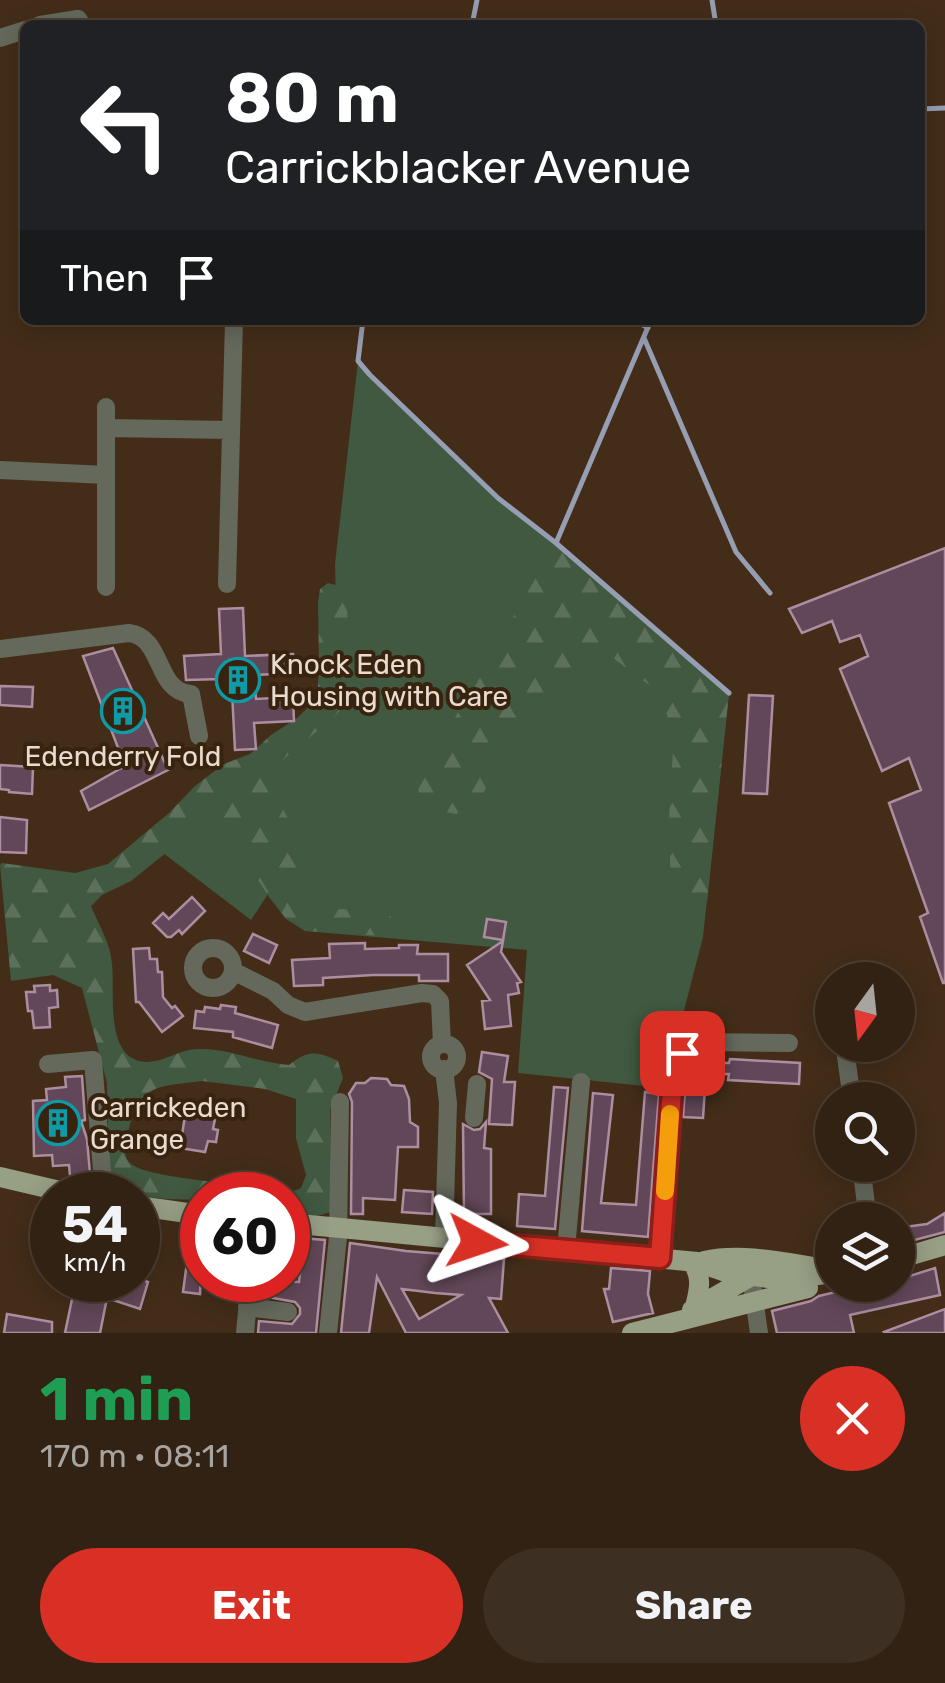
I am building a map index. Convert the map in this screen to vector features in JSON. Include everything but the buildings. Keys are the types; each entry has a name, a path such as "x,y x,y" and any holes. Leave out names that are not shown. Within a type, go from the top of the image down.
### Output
{"main road":[{"path":"0,1177 30,1184"},
{"path":"310,1225 660,1258 694,1262 751,1277 782,1280 815,1276"},
{"path":"915,1254 945,1245"},
{"path":"694,1262 720,1258 770,1260 815,1270"},
{"path":"676,1322 751,1277 770,1260"},
{"path":"694,1262 700,1286 695,1308"},
{"path":"632,1333 815,1286"}],"street":[{"path":"227,584 234,325"},
{"path":"106,407 106,587"},
{"path":"106,428 231,430"},
{"path":"0,470 106,475"},
{"path":"0,649 138,634 149,644 172,687 191,694 200,736"},
{"path":"233,971 273,991 288,1006 306,1012 422,992 440,1000 442,1044 431,1055 433,1063 444,1070 448,1100 444,1238"},
{"path":"660,1258 673,1076 682,1053 690,1045 702,1042 789,1043"},
{"path":"48,1064 94,1060 102,1172"},
{"path":"566,1249 581,1082"},
{"path":"448,1100 475,1101"},
{"path":"328,1333 338,1228 340,1102"},
{"path":"751,1277 759,1333"},
{"path":"245,1333 248,1302"},
{"path":"248,1306 288,1312"}],"green space":[{"path":"358,361 498,498 556,543 729,693 703,937 664,1088 518,1073 527,950 305,931 272,888 251,920 154,846 338,689 335,564"},
{"path":"556,543 729,693 707,903 671,898 669,819 674,732 657,691 613,658 563,677 523,726 476,805 456,814 436,810 420,798 417,783"},
{"path":"328,583 339,586 347,608 351,677 344,706 265,778 297,842 297,886 305,900 329,908 385,911 413,938 305,931 286,919 212,810 197,828 131,881 102,895 91,906 109,949 116,1033 128,1055 147,1062 190,1050 210,1049 289,1065 318,1054 338,1061 343,1078 330,1110 331,1212 317,1216 310,1215 310,1172 305,1172 296,1138 296,1099 265,1089 202,1081 153,1090 138,1104 125,1152 129,1162 152,1172 109,1172 107,1083 82,988 53,975 11,981 0,865 75,873 108,864 195,786 224,764 250,754 297,718 317,699 320,589"},
{"path":"160,1174 180,1178 180,1199 160,1198"}],"waterway":[{"path":"473,20 477,0"},
{"path":"712,0 715,20"},
{"path":"925,109 945,108"},
{"path":"362,325 358,361 370,375 498,498 556,543 729,693"},
{"path":"643,325 648,328"},
{"path":"556,543 649,325"},
{"path":"644,338 736,552 770,593"}],"slow traffic":[{"path":"665,1191 670,1114"}],"place":[{"name":"Knock Eden Housing with Care","path":"238,680"},
{"name":"Edenderry Fold","path":"123,711"},
{"name":"Carrickeden Grange","path":"58,1123"}],"route":[{"path":"477,1242 660,1258 673,1076 682,1053"}]}
